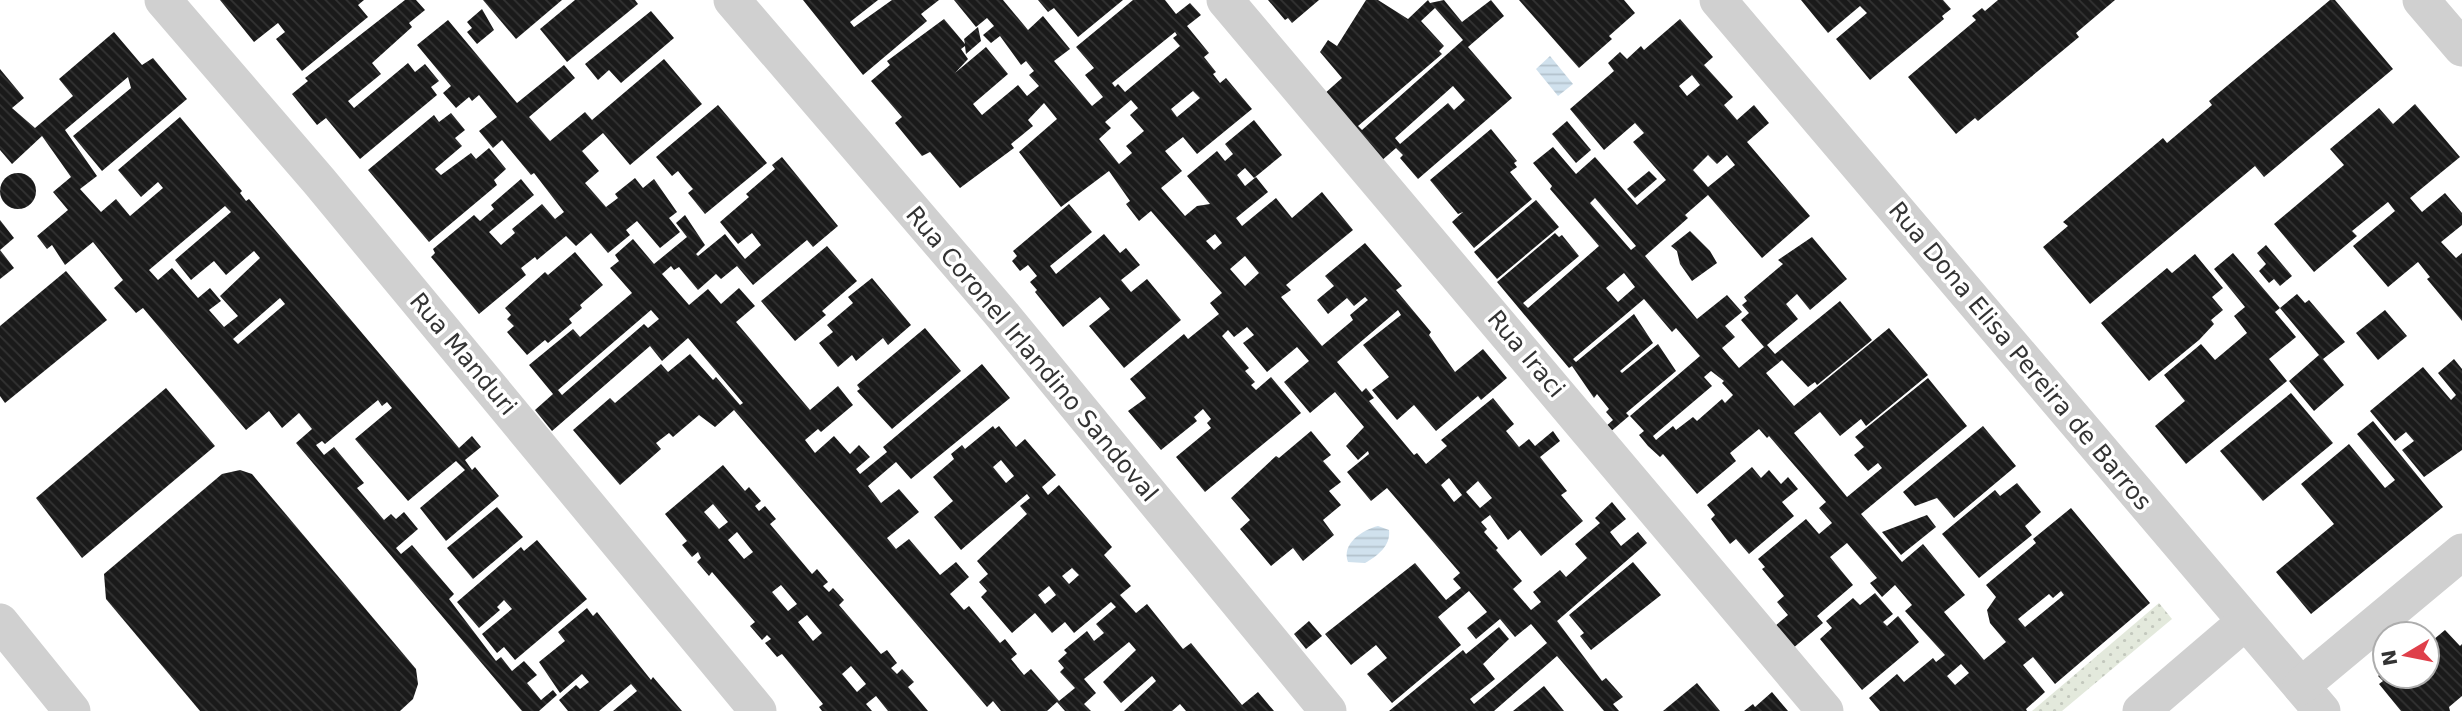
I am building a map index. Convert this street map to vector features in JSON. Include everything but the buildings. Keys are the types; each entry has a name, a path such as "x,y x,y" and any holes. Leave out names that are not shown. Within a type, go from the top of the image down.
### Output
{"street":[{"name":"Rua Manduri","path":"163,0 320,181 758,711"},
{"name":"Rua Coronel Irlandino Sandoval","path":"732,0 999,311 1328,711"},
{"name":"Rua Iraci","path":"1225,0 1825,711"},
{"name":"Rua Dona Elisa Pereira de Barros","path":"1718,0 2311,698"},
{"path":"2421,0 2462,48"},
{"path":"2311,698 2462,552"},
{"path":"0,622 72,711"},
{"path":"2141,711 2245,622"}],"shaded area":[{"path":"2159,603 2172,619 2062,711 2032,711"}],"water":[{"path":"1550,56 1573,84 1558,96 1536,69"},
{"path":"1378,526 1389,530 1388,541 1382,550 1365,563 1348,562 1347,549 1354,539"}]}
